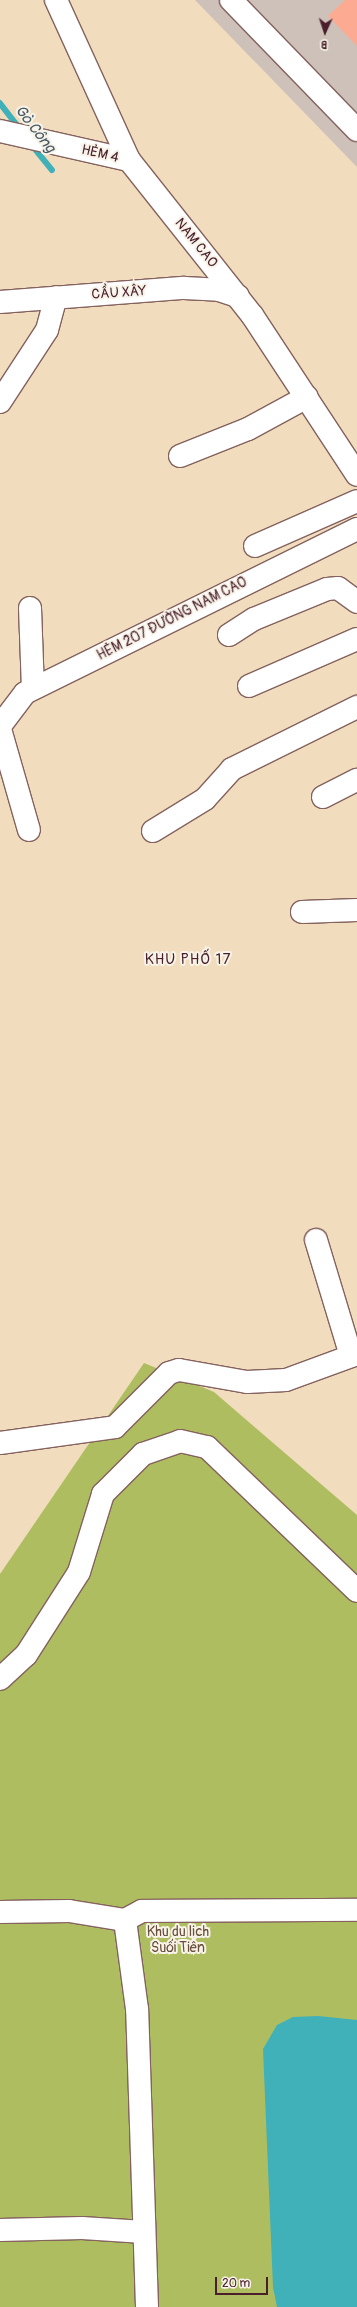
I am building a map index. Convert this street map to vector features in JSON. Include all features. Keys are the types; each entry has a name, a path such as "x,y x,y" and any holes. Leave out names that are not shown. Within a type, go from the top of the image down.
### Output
{"street":[{"name":"NAM CAO","path":"56,0 129,160 238,296 307,397 357,475"},
{"path":"231,0 357,130"},
{"name":"HẺM 4","path":"5,132 129,160"},
{"name":"CẦU XÂY","path":"0,302 184,288 219,290 238,296"},
{"path":"0,402 47,330 56,297"},
{"path":"180,456 248,429 307,397"},
{"path":"255,546 357,501"},
{"name":"HẺM 207 ĐƯỜNG NAM CAO","path":"0,726 25,693 33,688 357,529"},
{"path":"230,635 254,619 327,589 338,588 357,602"},
{"path":"30,608 33,688"},
{"path":"249,686 357,639"},
{"path":"153,831 205,799 232,769 357,707"},
{"path":"0,729 29,830"},
{"path":"323,797 357,780"},
{"path":"302,912 357,910"},
{"path":"0,1444 115,1427 168,1373 179,1370 247,1382 286,1380 354,1355 316,1240"},
{"path":"0,1680 26,1655 79,1572 103,1494 143,1454 180,1441 207,1447 357,1591"},
{"path":"0,1912 70,1911 125,1920 142,1911 357,1910"},
{"path":"125,1920 137,2009 147,2307"},
{"path":"0,2230 82,2228 144,2232"}],"shaded area":[{"path":"195,0 357,0 357,167"}],"green space":[{"name":"Khu du lịch Suối Tiên","path":"144,1363 214,1392 357,1515 357,2307 0,2307 0,1574"}],"water":[{"path":"318,2016 357,2020 357,2307 277,2307 273,2287 263,2049 277,2025 293,2017"}],"building":[{"path":"345,0 357,0 357,46 328,16"}],"waterway":[{"name":"Gò Công","path":"0,103 20,129"},
{"name":"Gò Công","path":"32,145 52,170"}],"district":[{"name":"KHU PHỐ 17","path":"188,960"}]}
